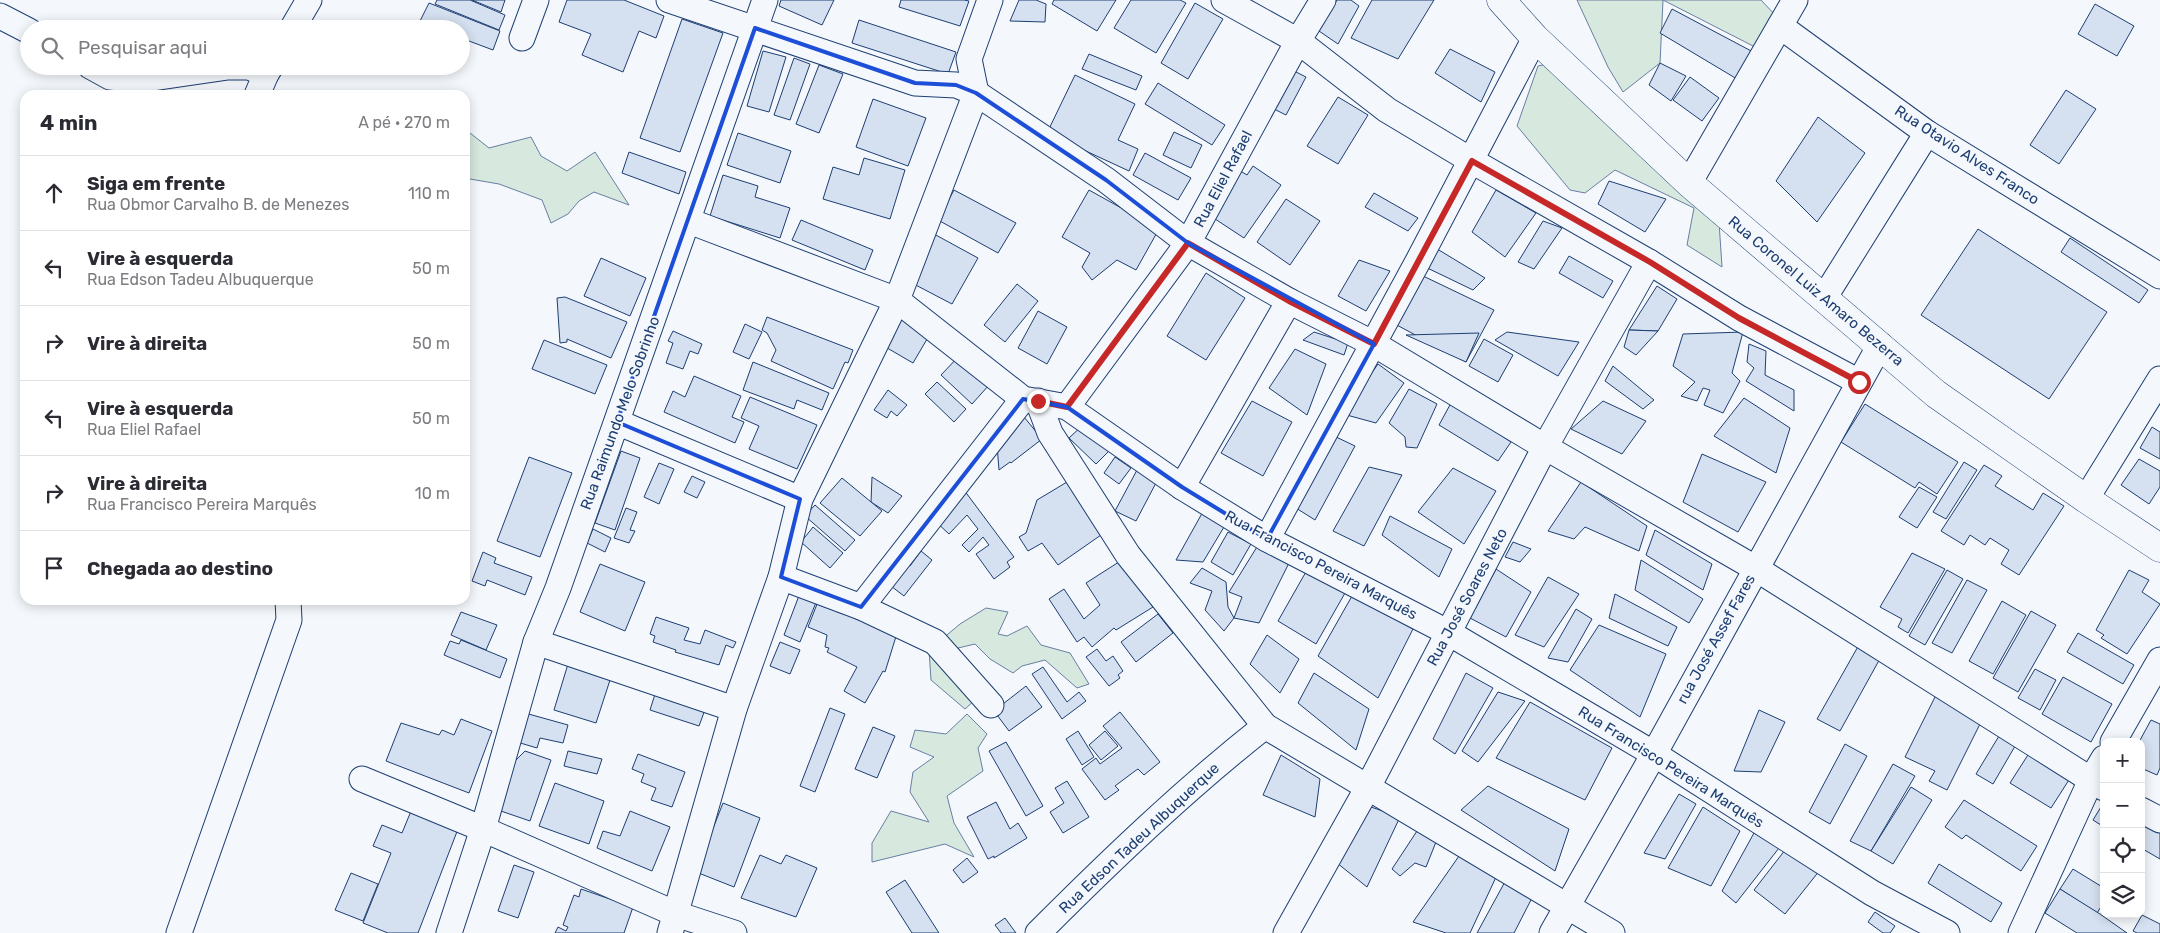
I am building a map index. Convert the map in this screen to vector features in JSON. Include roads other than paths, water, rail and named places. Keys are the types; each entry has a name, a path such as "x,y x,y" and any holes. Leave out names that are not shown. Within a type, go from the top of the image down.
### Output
{"street":[{"path":"297,20 309,0"},
{"path":"522,38 536,0"},
{"path":"669,0 914,83 956,86 976,93 1106,180 1188,243 1289,301 1374,344 1545,447 1755,568 2097,784 2021,933"},
{"name":"Rua Raimundo Melo Sobrinho","path":"449,933 484,829 536,642 562,579 766,0"},
{"path":"673,924 734,709 781,577 800,499 897,300 976,93 969,59 990,0"},
{"path":"1224,0 1298,41 1387,110 1472,161 1650,262 1739,318 1859,382"},
{"name":"Rua Eliel Rafael","path":"1067,407 1188,243 1298,41 1323,0"},
{"name":"Rua Coronel Luiz Amaro Bezerra","path":"1501,0 1535,38 1689,183 1936,394 2086,499 2160,548"},
{"path":"1689,183 1795,0"},
{"path":"0,16 20,26"},
{"name":"Rua Otavio Alves Franco","path":"1780,26 1927,133 2160,276"},
{"path":"1267,539 1472,161 1535,38"},
{"path":"106,75 139,80 173,75"},
{"path":"1824,298 1927,133"},
{"name":"Rua Francisco Pereira Marquês","path":"689,221 897,300 1030,400 1067,407 1182,487 1267,539 1448,633 1654,754 1872,893 1947,933"},
{"name":"Rua José Soares Neto","path":"1286,933 1368,787 1545,447 1650,262"},
{"path":"1182,487 1289,301"},
{"name":"rua José Assef Fares","path":"1552,933 1654,754 1755,568 1880,345"},
{"path":"2086,499 2160,379"},
{"path":"861,607 1030,400 1128,555 1265,726 1612,933"},
{"path":"617,422 800,499"},
{"path":"781,577 861,607 935,642 991,705"},
{"path":"178,933 289,620 288,605"},
{"path":"536,642 734,709"},
{"path":"2115,738 2160,660"},
{"name":"Rua Edson Tadeu Albuquerque","path":"1038,933 1142,831 1214,766 1265,726"},
{"path":"362,779 484,829 673,924 734,933"},
{"path":"2145,812 2160,820"}]}
